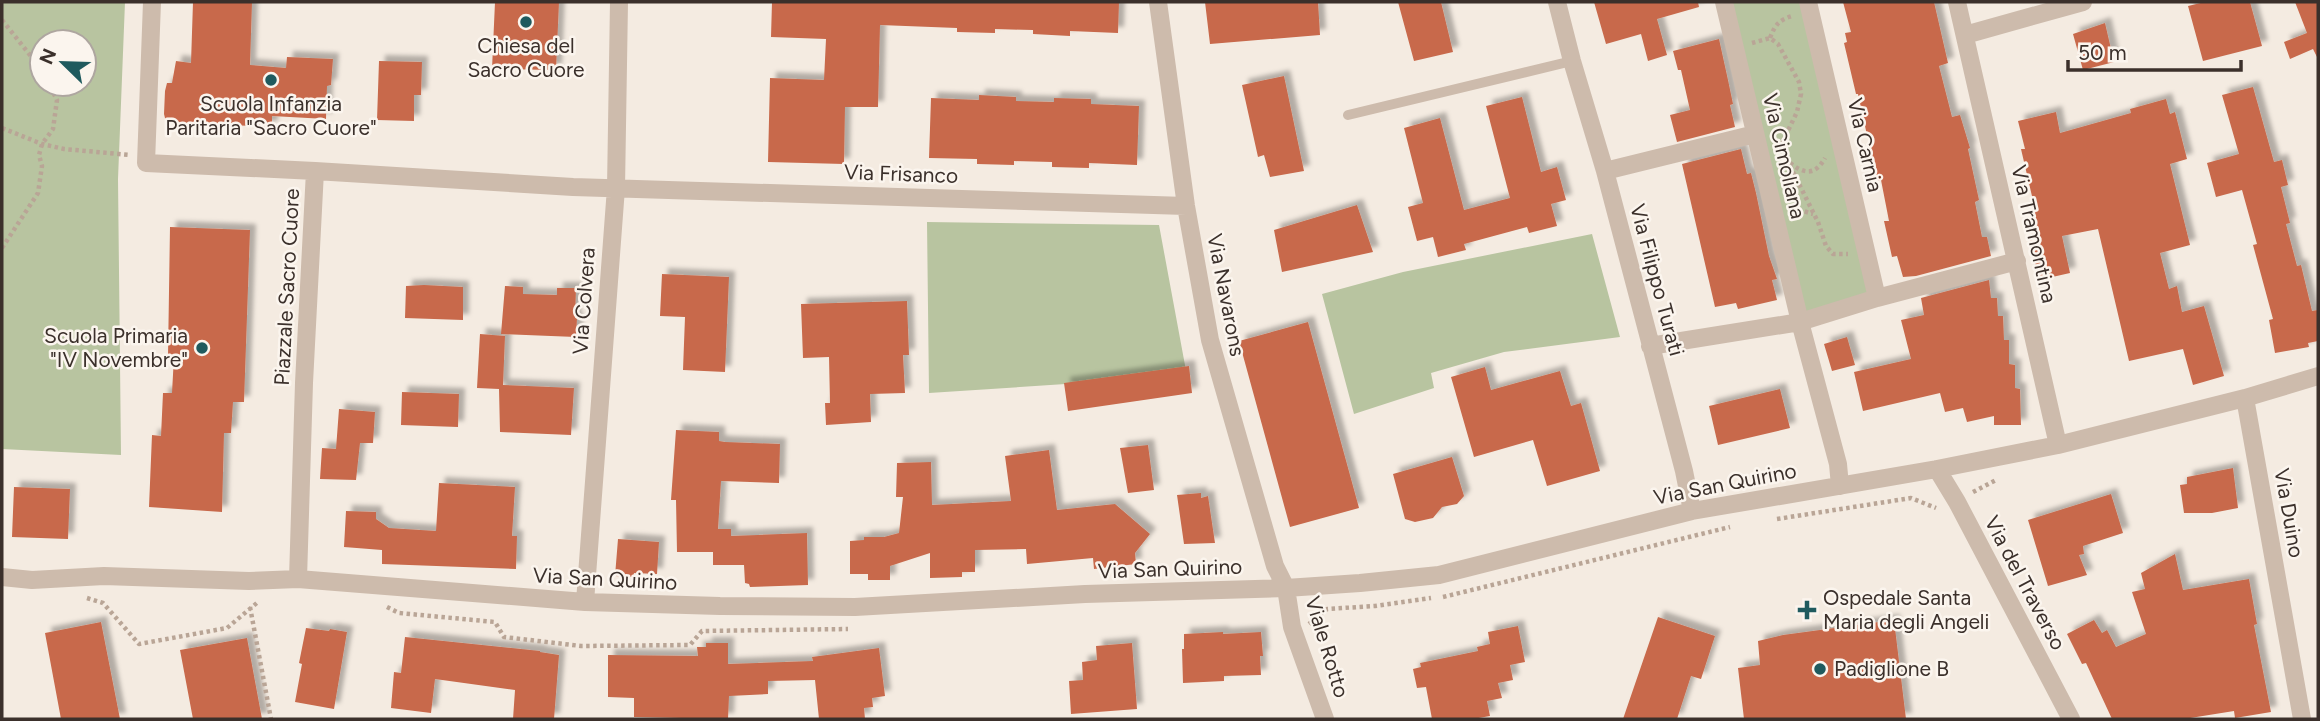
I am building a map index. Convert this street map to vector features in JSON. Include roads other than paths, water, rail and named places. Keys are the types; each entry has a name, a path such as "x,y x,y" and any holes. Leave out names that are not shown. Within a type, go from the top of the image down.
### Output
{"street":[{"path":"152,2 146,163 315,171"},
{"name":"Via Colvera","path":"585,602 615,188 619,2"},
{"name":"Via Navarons","path":"1158,2 1186,206 1210,340 1275,566 1286,588"},
{"name":"Via Filippo Turati","path":"1557,2 1605,171 1684,471 1692,512"},
{"name":"Via Cimoliana","path":"1724,2 1800,322 1838,464 1840,485"},
{"name":"Via Tramontina","path":"1958,2 2058,445"},
{"path":"1965,34 2083,2"},
{"name":"Via Carnia","path":"1809,6 1877,298"},
{"path":"1605,171 1755,134"},
{"name":"Piazzale Sacro Cuore","path":"298,579 304,383 315,171 615,188"},
{"name":"Via Frisanco","path":"615,188 1186,206"},
{"path":"1650,346 1800,322 1877,298 2017,261"},
{"name":"Via San Quirino","path":"2,577 32,580 104,576 249,581 298,579 585,602 855,607 1360,583 1439,575 1692,512 2058,445 2245,398 2318,376"},
{"name":"Via Duino","path":"2245,398 2302,719"},
{"name":"Via del Traverso","path":"1937,469 2071,719"},
{"name":"Viale Rotto","path":"1286,588 1292,627 1325,719"}],"lane":[{"path":"1348,115 1572,61"}],"place":[{"name":"Chiesa del Sacro Cuore","path":"526,22"},
{"name":"Scuola Infanzia Paritaria \"Sacro Cuore\"","path":"271,80"},
{"name":"Scuola Primaria \"IV Novembre\"","path":"202,348"},
{"name":"Ospedale Santa Maria degli Angeli","path":"1807,610"},
{"name":"Padiglione B","path":"1820,669"}]}
